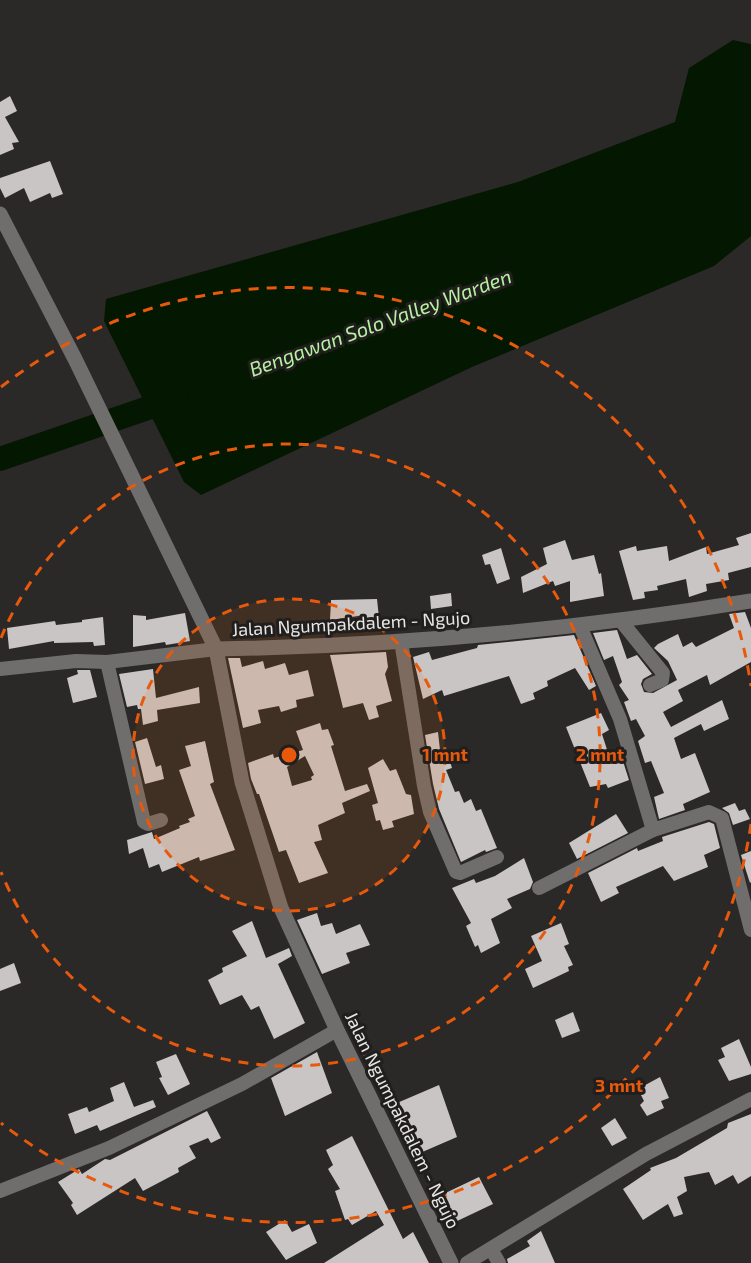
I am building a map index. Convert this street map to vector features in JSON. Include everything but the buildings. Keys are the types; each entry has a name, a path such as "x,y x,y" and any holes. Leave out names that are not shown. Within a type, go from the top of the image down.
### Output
{"street":[{"path":"0,214 75,359 216,649 107,662 76,661 0,669"},
{"name":"Jalan Ngumpakdalem - Ngujo","path":"451,1263 337,1030 281,908 242,782 216,649 454,639 621,621 751,601"},
{"path":"621,621 663,673 662,680 650,685"},
{"path":"580,626 620,719 653,830"},
{"path":"401,641 424,786 430,812 446,851 456,872 460,873 497,857"},
{"path":"107,662 144,822 148,824 161,820"},
{"path":"539,888 653,830 709,812 722,818 751,930"},
{"path":"0,1191 109,1148 242,1084 337,1030"},
{"path":"467,1263 646,1154 751,1099"},
{"path":"491,1249 499,1263"}],"water":[{"path":"733,40 751,44 751,236 714,266 472,367 201,495 184,482 104,321 106,299 518,182 675,122 689,68"}],"waterway":[{"name":"Bengawan Solo Valley Warden","path":"0,459 177,398"}]}
